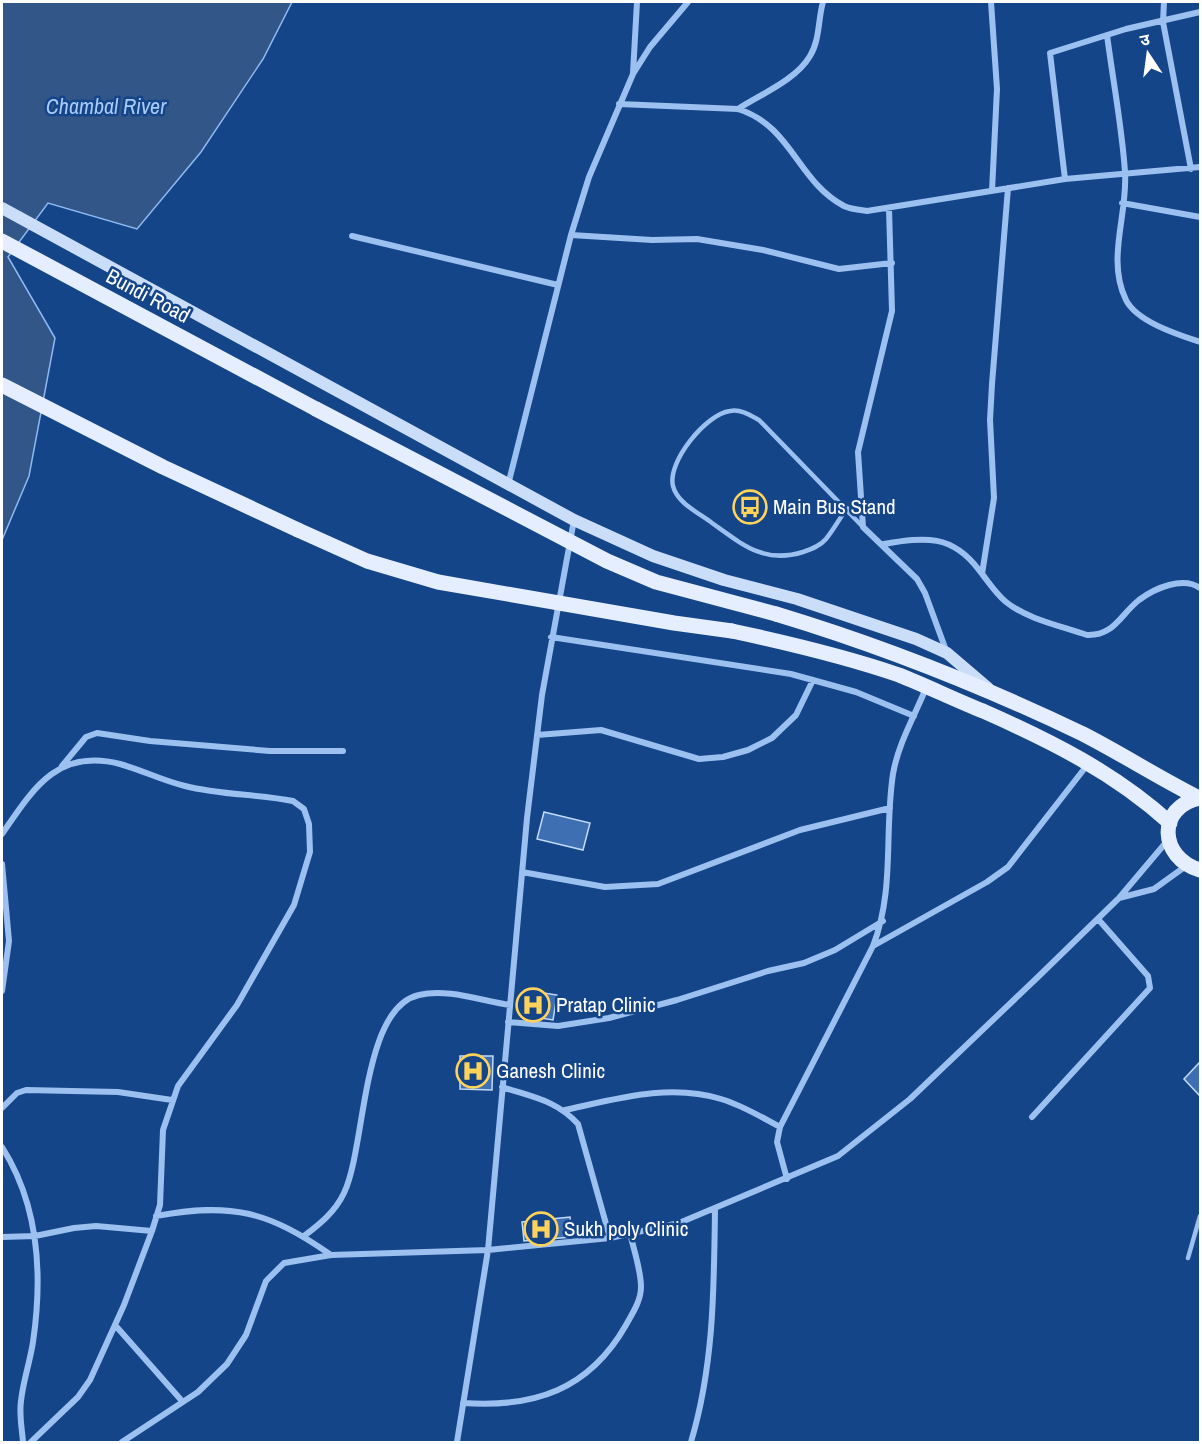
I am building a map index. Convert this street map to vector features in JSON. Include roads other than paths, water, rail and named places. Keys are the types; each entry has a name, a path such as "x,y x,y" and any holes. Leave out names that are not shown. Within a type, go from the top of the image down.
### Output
{"main road":[{"name":"Bundi Road","path":"2,241 274,387 607,561 656,582 776,614 918,661 992,691 1086,736 1200,798"},
{"path":"2,385 163,467 367,561 438,582 732,631 804,646 900,676 1001,719 1089,763 1127,786 1170,823"},
{"path":"1193,868 1178,859 1168,839 1170,823 1181,807 1200,798"}],"street":[{"path":"633,74 637,2"},
{"path":"507,486 571,235 589,177 633,74 650,47 688,2"},
{"path":"738,108 792,75 810,57 818,35 823,2"},
{"path":"991,2 997,89 992,191"},
{"path":"1164,2 1163,22 1191,169"},
{"path":"1065,178 1050,53 1126,29 1200,12"},
{"path":"1107,36 1126,174 1118,251 1118,276 1127,302 1146,319 1168,331 1200,342"},
{"path":"619,104 738,108 757,115 771,125 811,178 845,207 867,211 1065,178 1200,167"},
{"path":"982,574 994,498 990,420 1008,188"},
{"path":"1122,203 1200,217"},
{"path":"2,208 507,486 574,520 653,556 724,580 797,599 915,639 947,653 992,691"},
{"path":"889,208 892,311 858,452 863,527 866,532 884,544 921,586 947,653"},
{"path":"571,235 652,240 697,239 763,250 840,269 892,263"},
{"path":"352,236 558,285"},
{"path":"457,1443 488,1250 522,872 537,735 550,637 574,520"},
{"path":"884,544 910,540 934,541 956,546 970,558 1006,603 1087,635 1099,636 1112,630 1140,599 1165,587 1184,581 1200,588"},
{"path":"550,637 732,663 813,680 856,692 914,716"},
{"path":"537,735 601,730 699,759 723,757 748,750 772,738 796,715 813,680"},
{"path":"787,1179 777,1142 780,1127 873,946 883,921 894,771 926,687"},
{"path":"2,834 33,788 62,767 86,737 97,733 150,741 270,751 343,751"},
{"path":"31,1443 78,1397 90,1380 115,1325 152,1231 161,1183 163,1131 172,1100 188,1070 237,1005 294,905 310,852 309,824 304,809 293,801 200,790 95,759 62,767"},
{"path":"873,946 987,882 1008,867 1089,763"},
{"path":"522,872 605,887 658,884 800,830 890,808"},
{"path":"122,1443 198,1392 228,1364 246,1335 266,1281 284,1263 331,1254 488,1250 610,1238 679,1223 838,1156 910,1099 1098,919 1119,898 1168,839"},
{"path":"2,864 9,941 2,991"},
{"path":"1119,898 1154,889 1193,868"},
{"path":"1032,1117 1150,988 1148,976 1098,919"},
{"path":"508,1022 558,1026 609,1017 677,1000 768,971 804,963 836,950 883,921"},
{"path":"304,1236 328,1217 344,1193 352,1168 374,1055 384,1027 398,1008 418,995 447,994 510,1005"},
{"path":"502,1087 565,1110 578,1124 610,1238"},
{"path":"2,1108 17,1093 26,1090 118,1092 172,1100"},
{"path":"565,1110 643,1094 686,1092 722,1099 780,1127"},
{"path":"2,1148 14,1164 25,1193 35,1236 37,1307 33,1344 21,1402 23,1443"},
{"path":"156,1216 192,1209 222,1208 268,1220 304,1236 331,1254"},
{"path":"691,1443 699,1415 713,1332 715,1208"},
{"path":"2,1237 35,1236 74,1228 96,1227 152,1231"},
{"path":"463,1403 499,1405 539,1398 572,1385 597,1363 620,1334 636,1307 641,1289 630,1233"},
{"path":"115,1325 182,1401"}],"lane":[{"path":"847,508 826,539 815,548 774,558 744,545 682,501 673,487 672,470 681,452 720,414 729,411 743,411 759,420 847,508 863,527"},
{"path":"1188,1258 1200,1216"}],"water":[{"name":"Chambal River","path":"2,2 292,2 263,59 201,152 137,229 48,203 8,257 55,338 29,476 2,540"}],"place":[{"name":"Main Bus Stand","path":"750,507"},
{"name":"Pratap Clinic","path":"533,1005"},
{"name":"Ganesh Clinic","path":"473,1071"},
{"name":"Sukh poly Clinic","path":"541,1229"}]}
